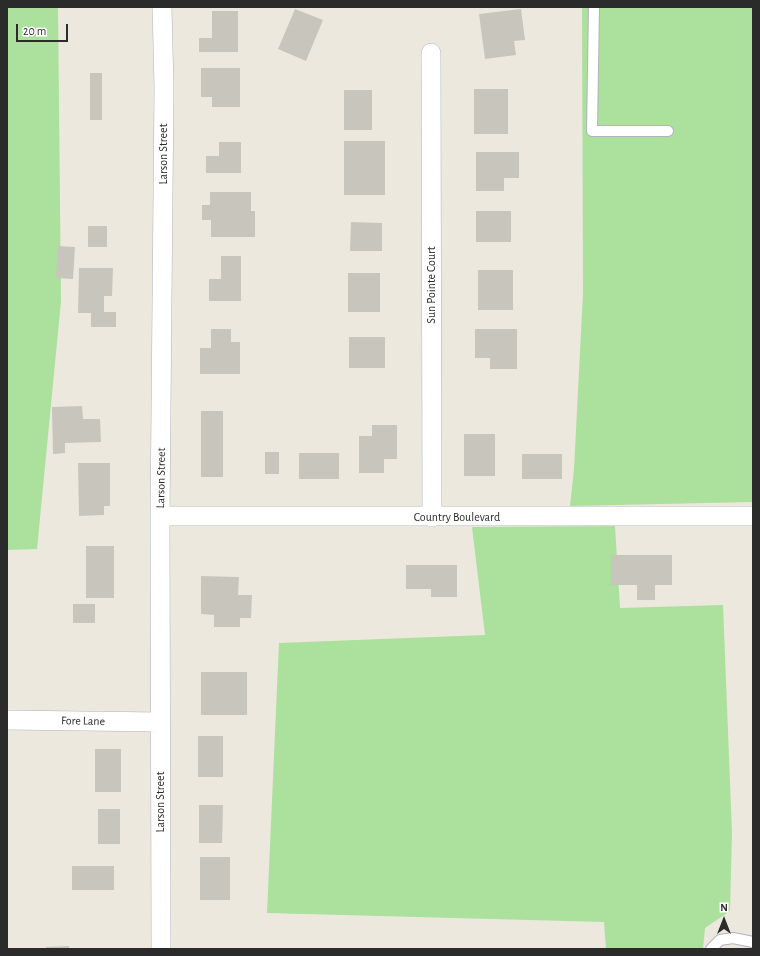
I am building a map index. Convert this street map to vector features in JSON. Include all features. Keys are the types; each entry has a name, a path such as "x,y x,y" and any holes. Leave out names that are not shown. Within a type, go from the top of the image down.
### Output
{"street":[{"name":"Larson Street","path":"161,949 160,516 164,94 162,7"},
{"name":"Sun Pointe Court","path":"431,53 432,517"},
{"name":"Country Boulevard","path":"160,516 753,516"},
{"name":"Fore Lane","path":"7,720 160,722"}],"lane":[{"path":"594,7 592,131 668,131"},
{"path":"711,949 720,940 733,938 753,942"}],"green space":[{"path":"7,7 58,7 61,301 37,549 7,550"},
{"path":"582,7 753,7 753,502 570,506 574,469 583,293"},
{"path":"615,526 620,608 723,605 732,833 730,911 705,928 703,949 606,949 604,922 267,913 279,643 485,635 472,527"}],"building":[{"path":"295,9 323,20 306,61 278,49"},
{"path":"521,9 525,40 514,41 516,55 485,59 479,14"},
{"path":"212,11 238,11 238,52 199,52 199,38 212,38"},
{"path":"201,68 240,68 240,107 212,107 212,97 201,97"},
{"path":"90,73 102,73 102,120 90,120"},
{"path":"474,89 508,89 508,134 474,134"},
{"path":"344,90 372,90 372,130 344,130"},
{"path":"344,141 385,141 385,195 344,195"},
{"path":"219,142 241,142 241,173 206,173 206,156 219,156"},
{"path":"476,152 519,152 519,178 504,178 504,191 476,191"},
{"path":"210,192 251,192 251,211 255,211 255,237 211,237 211,220 202,220 202,205 210,205"},
{"path":"476,211 511,211 511,242 476,242"},
{"path":"351,222 382,223 382,251 350,251"},
{"path":"88,226 107,226 107,247 88,247"},
{"path":"58,246 75,247 73,279 56,278"},
{"path":"221,256 241,256 241,301 209,301 209,279 221,279"},
{"path":"79,268 113,268 112,296 104,296 104,312 116,312 116,327 91,327 91,313 78,313"},
{"path":"478,270 513,270 513,310 478,310"},
{"path":"348,273 380,273 380,312 348,312"},
{"path":"211,329 231,329 231,342 240,342 240,374 200,374 200,348 211,348"},
{"path":"475,329 517,329 517,369 490,369 490,358 475,358"},
{"path":"349,337 385,337 385,368 349,368"},
{"path":"82,406 83,419 100,419 101,442 65,443 65,453 53,454 52,407"},
{"path":"201,411 223,411 223,477 201,477"},
{"path":"372,425 397,425 397,459 384,459 384,473 359,473 359,436 372,436"},
{"path":"464,434 495,434 495,476 464,476"},
{"path":"265,452 279,452 279,474 265,474"},
{"path":"299,453 339,453 339,479 299,479"},
{"path":"522,454 562,454 562,479 522,479"},
{"path":"78,463 110,463 110,506 104,506 104,515 79,516"},
{"path":"86,546 114,546 114,598 86,598"},
{"path":"611,555 672,555 672,585 655,585 655,600 637,600 637,585 611,585"},
{"path":"406,565 457,565 457,597 431,597 431,589 406,589"},
{"path":"201,576 239,577 238,595 252,595 251,618 240,618 240,627 214,627 214,615 201,614"},
{"path":"73,604 95,604 95,623 73,623"},
{"path":"201,672 247,672 247,715 201,715"},
{"path":"198,736 223,736 223,777 198,777"},
{"path":"95,749 121,749 121,792 95,792"},
{"path":"199,805 223,805 222,843 199,843"},
{"path":"98,809 120,809 120,844 98,844"},
{"path":"200,857 230,857 230,900 200,900"},
{"path":"72,866 114,866 114,890 72,890"},
{"path":"69,946 69,949 46,949 46,947"}]}
